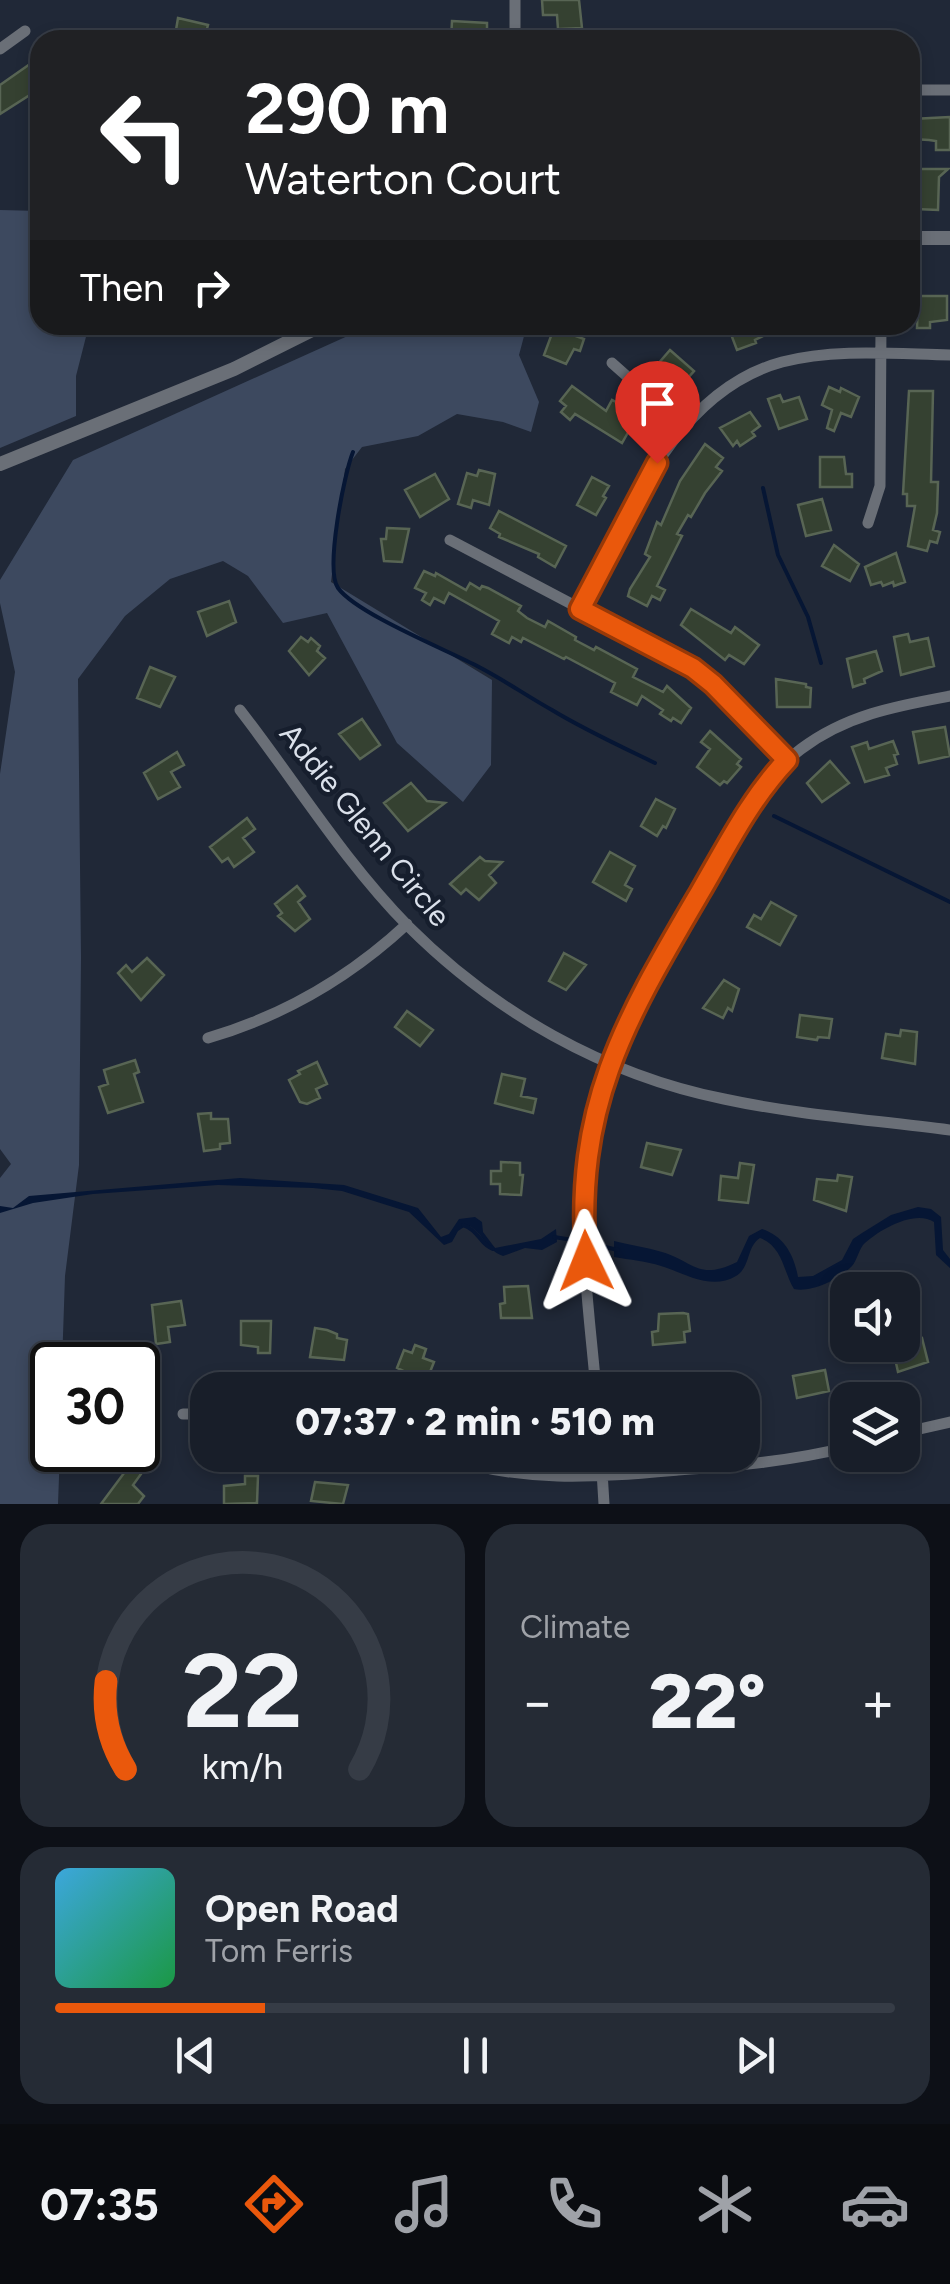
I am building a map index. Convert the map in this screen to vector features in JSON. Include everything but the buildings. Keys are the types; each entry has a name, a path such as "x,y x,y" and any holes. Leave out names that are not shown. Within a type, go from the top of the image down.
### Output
{"street":[{"path":"515,30 516,0"},
{"path":"0,48 25,31"},
{"path":"920,90 950,90"},
{"path":"920,238 950,238"},
{"path":"0,464 234,369 302,335"},
{"path":"868,522 880,486 881,335"},
{"path":"580,609 653,470 685,428 718,396 774,365 807,358 950,355"},
{"path":"612,363 685,428"},
{"path":"450,540 693,668 787,760"},
{"path":"595,1372 584,1210 590,1134 609,1062 641,993 747,812 787,760 827,732 861,716 950,696"},
{"name":"Addie Glenn Circle","path":"240,710 356,864 407,924 460,973 513,1012 560,1039 660,1082 723,1099 950,1130"},
{"path":"208,1038 252,1024 316,992 364,960 407,924"},
{"path":"182,1414 190,1414"},
{"path":"920,1429 950,1422"},
{"path":"499,1472 602,1476 771,1462 830,1451"},
{"path":"602,1472 604,1504"}],"shaded area":[{"path":"0,210 30,211 30,335 86,335 76,376 76,416 0,448"},
{"path":"350,335 524,335 519,355 539,402 531,432 503,422 457,414 418,436 362,447 345,469 331,582 492,680 491,765 463,802 397,743 327,613 283,623 248,576 223,561 170,579 125,616 78,679 79,1165 65,1276 63,1342 30,1342 30,1472 59,1472 58,1504 0,1504 0,1178 11,1164 0,1149 0,774 15,672 0,603 0,580 73,460"},
{"path":"240,1178 344,1185 418,1208 441,1237 449,1234 459,1219 475,1217 482,1222 483,1232 495,1248 541,1239 556,1229 557,1242 542,1250 525,1248 503,1256 467,1225 444,1245 409,1212 342,1191 313,1188 218,1185 93,1194 33,1203 0,1213 0,1206 13,1208 29,1196"},
{"path":"918,1207 931,1209 941,1217 943,1250 950,1259 950,1268 936,1255 934,1222 917,1218 878,1233 863,1245 847,1271 830,1272 830,1282 809,1289 794,1289 778,1253 760,1238 752,1246 741,1272 717,1282 614,1257 614,1241 656,1250 697,1268 713,1270 737,1262 749,1236 762,1229 787,1247 798,1277 813,1276 842,1260 853,1239 891,1215"}],"waterway":[{"path":"353,452 335,543 338,588 383,620 479,667 577,724 655,763"},
{"path":"763,488 778,555 808,617 821,663"},
{"path":"774,816 950,902"},
{"path":"463,1225 493,1249"},
{"path":"554,1237 579,1241"},
{"path":"588,1243 618,1250"}],"route":[{"path":"586,1261 583,1229 590,1134 609,1062 641,993 747,812 787,760 693,668 580,609 657,463"}]}
